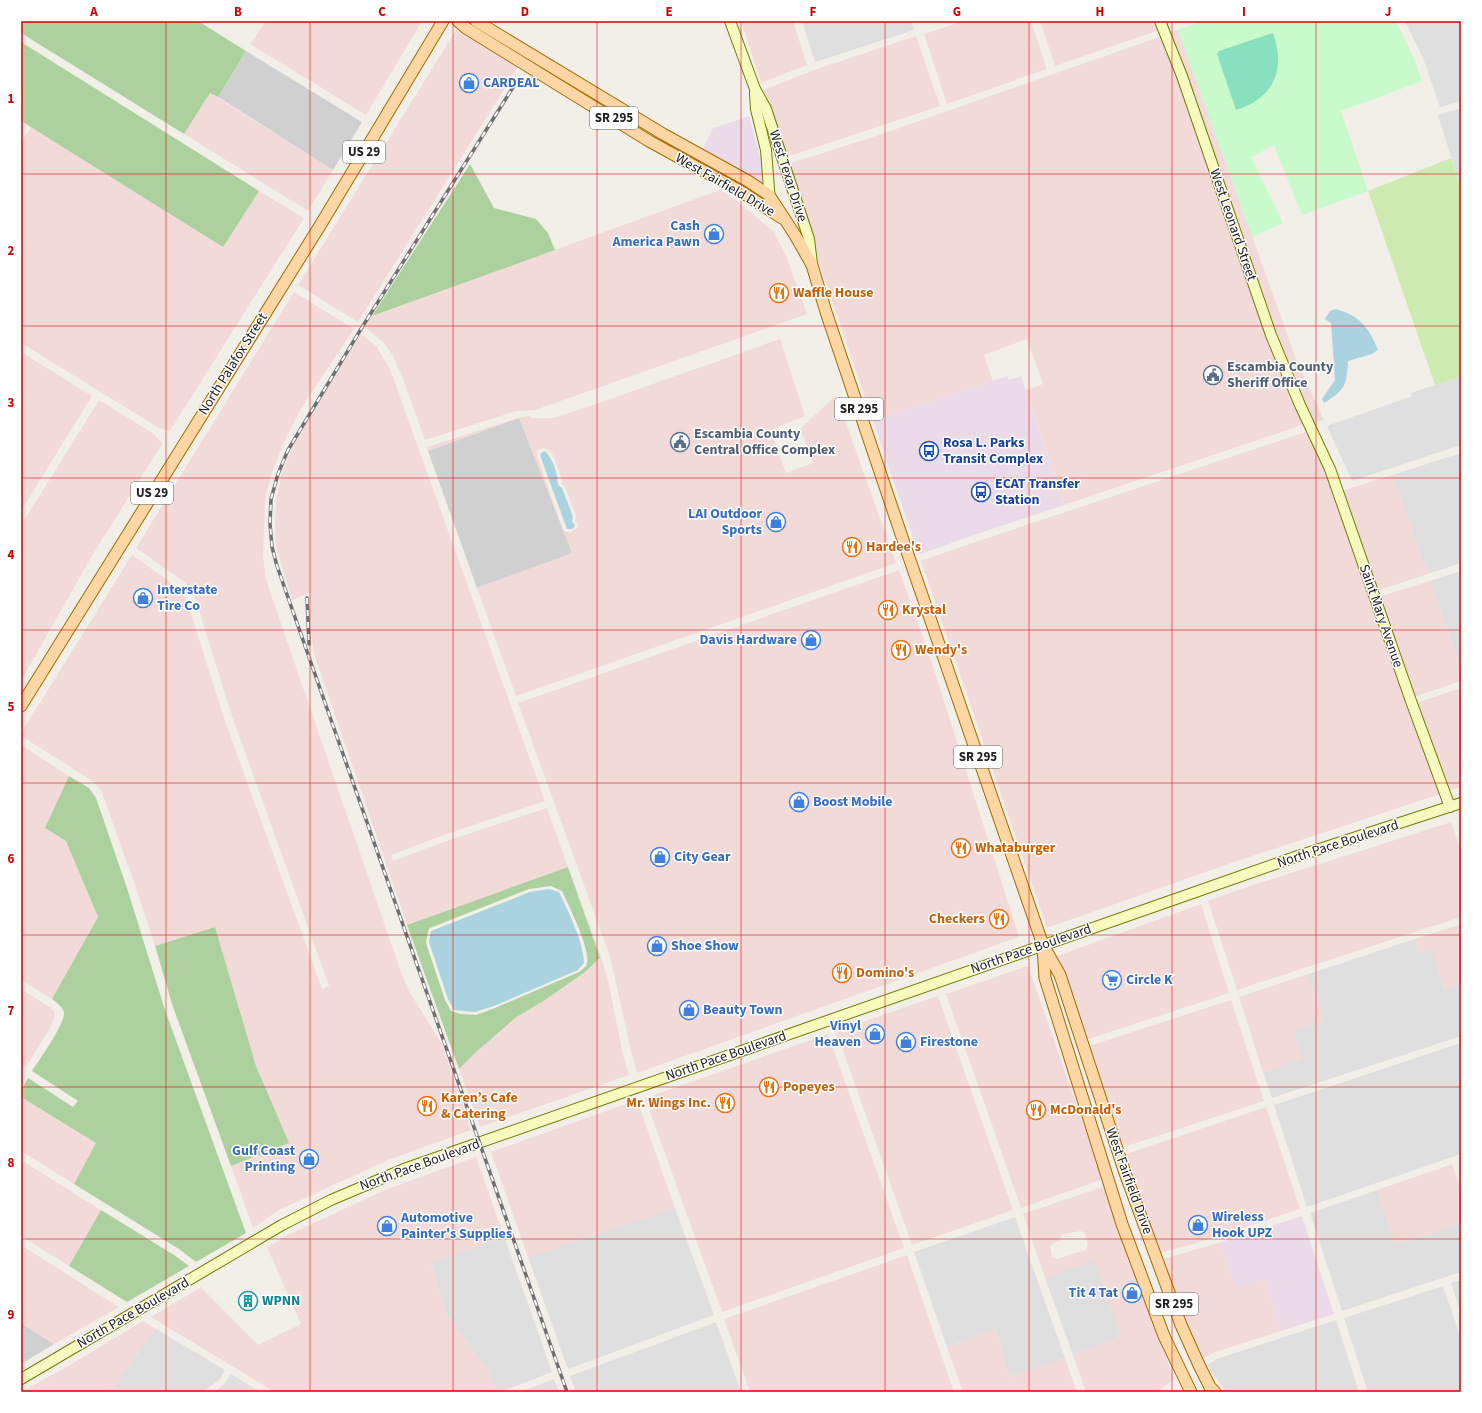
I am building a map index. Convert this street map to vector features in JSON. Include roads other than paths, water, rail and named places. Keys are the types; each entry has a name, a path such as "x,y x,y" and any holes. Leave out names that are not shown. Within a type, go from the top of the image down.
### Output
{"main road":[{"name":"North Palafox Street","path":"21,706 321,224 443,21"},
{"name":"West Fairfield Drive","path":"458,21 466,28 649,140 740,191 772,211 787,222 812,266 900,533 1043,945 1060,975 1123,1166 1181,1325 1210,1387 1215,1392"},
{"name":"West Fairfield Drive","path":"476,21 663,134 748,181 769,196"},
{"name":"West Texar Drive","path":"730,21 755,89 766,109 799,207 809,239 812,266"},
{"name":"West Leonard Street","path":"1160,21 1182,76 1271,335 1291,385 1310,426"},
{"name":"West Texar Drive","path":"755,89 756,109 766,150 769,196 772,211"},
{"name":"SR 295","path":"769,196 787,222"},
{"name":"Saint Mary Avenue","path":"1310,426 1330,468 1411,701 1450,807"},
{"name":"North Pace Boulevard","path":"21,1379 271,1231 306,1212 357,1188 404,1169 1298,856 1461,803"},
{"name":"West Fairfield Drive","path":"1043,945 1045,978 1117,1209 1164,1336 1191,1392"}],"water":[{"path":"1335,309 1351,315 1362,323 1371,335 1378,350 1372,354 1348,361 1347,376 1344,386 1324,403 1322,399 1335,380 1331,323 1325,319 1330,311"},
{"path":"545,451 553,462 558,485 562,488 573,517 572,521 575,526 572,529 567,529 540,455"},
{"path":"549,889 559,892 563,900 581,946 584,963 578,970 494,1006 475,1012 454,1010 448,999 429,942 431,931 530,892"}],"railway":[{"path":"517,81 361,329 288,450 278,474 271,499 270,524 272,547 277,566 567,1392"},
{"path":"307,598 309,644"}],"place":[{"name":"CARDEAL","path":"469,83"},
{"name":"Cash America Pawn","path":"714,234"},
{"name":"Waffle House","path":"779,293"},
{"name":"Escambia County Sheriff Office","path":"1213,375"},
{"name":"Escambia County Central Office Complex","path":"680,442"},
{"name":"Rosa L. Parks Transit Complex","path":"929,451"},
{"name":"ECAT Transfer Station","path":"981,492"},
{"name":"LAI Outdoor Sports","path":"776,522"},
{"name":"Hardee's","path":"852,547"},
{"name":"Interstate Tire Co","path":"143,598"},
{"name":"Krystal","path":"888,610"},
{"name":"Davis Hardware","path":"811,640"},
{"name":"Wendy's","path":"901,650"},
{"name":"Boost Mobile","path":"799,802"},
{"name":"Whataburger","path":"961,848"},
{"name":"City Gear","path":"660,857"},
{"name":"Checkers","path":"999,919"},
{"name":"Shoe Show","path":"657,946"},
{"name":"Domino's","path":"842,973"},
{"name":"Circle K","path":"1112,980"},
{"name":"Beauty Town","path":"689,1010"},
{"name":"Vinyl Heaven","path":"875,1034"},
{"name":"Firestone","path":"906,1042"},
{"name":"Popeyes","path":"769,1087"},
{"name":"Mr. Wings Inc.","path":"725,1103"},
{"name":"Karen’s Cafe & Catering","path":"427,1106"},
{"name":"McDonald's","path":"1036,1110"},
{"name":"Gulf Coast Printing","path":"309,1159"},
{"name":"Wireless Hook UPZ","path":"1198,1225"},
{"name":"Automotive Painter's Supplies","path":"387,1226"},
{"name":"Tit 4 Tat","path":"1132,1293"},
{"name":"WPNN","path":"248,1301"}]}
